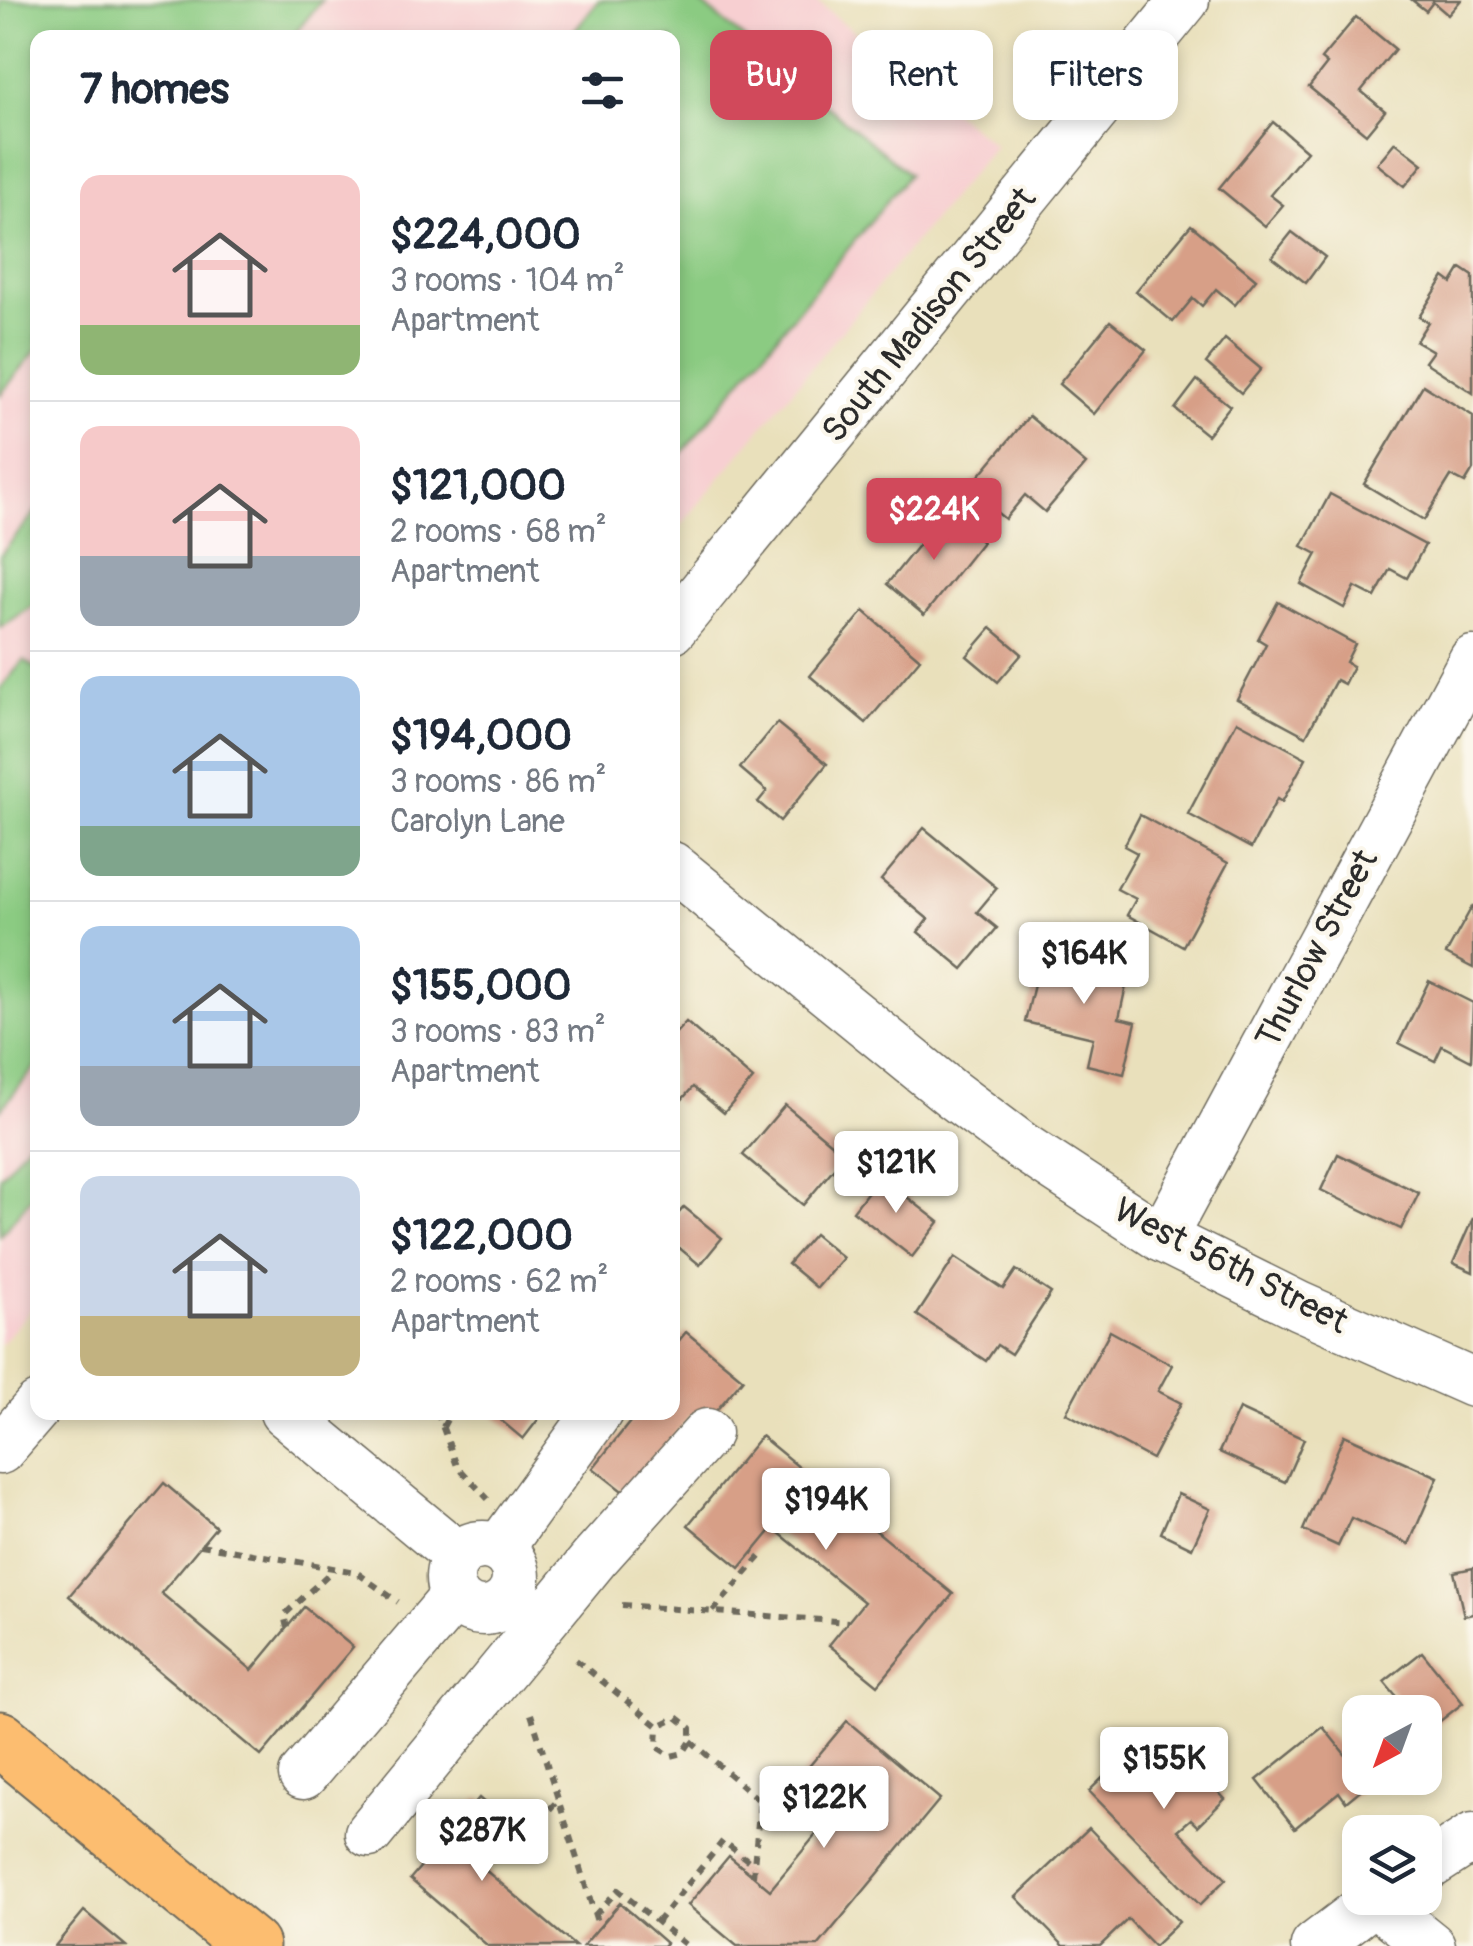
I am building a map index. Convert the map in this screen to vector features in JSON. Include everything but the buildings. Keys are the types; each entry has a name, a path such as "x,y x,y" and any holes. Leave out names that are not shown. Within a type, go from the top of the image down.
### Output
{"main road":[{"path":"0,1738 250,1946"}],"street":[{"name":"South Madison Street","path":"680,619 1185,0"},
{"name":"Thurlow Street","path":"1162,1238 1473,660"},
{"name":"West 56th Street","path":"680,873 1020,1146 1162,1238 1299,1306 1473,1383"},
{"path":"0,1450 30,1415"},
{"path":"294,1420 471,1567"},
{"path":"303,1775 591,1420"},
{"path":"370,1834 526,1611 594,1560 708,1433"},
{"path":"471,1567 462,1604 482,1612 502,1606 526,1611"},
{"path":"1442,1857 1473,1837"},
{"path":"1315,1946 1355,1915"},
{"path":"1395,1915 1431,1946"}],"path":[{"path":"439,1420 458,1466 489,1500"},
{"path":"442,1428 446,1420"},
{"path":"201,1545 356,1572 404,1606"},
{"path":"712,1612 760,1556 754,1552"},
{"path":"287,1628 284,1614 335,1568"},
{"path":"622,1605 848,1622"},
{"path":"576,1660 658,1726"},
{"path":"531,1714 599,1928"},
{"path":"677,1717 691,1728 691,1741 683,1753 671,1756 657,1747 658,1726 677,1717"},
{"path":"691,1741 760,1801"},
{"path":"760,1801 816,1788"},
{"path":"504,1846 513,1849 558,1799"},
{"path":"754,1876 760,1801"},
{"path":"658,1922 723,1841 754,1865"},
{"path":"595,1915 618,1890 687,1946"}],"shaded area":[{"path":"0,0 815,0 852,30 852,120 964,120 995,145 680,527 680,30 30,30 30,1310 0,1346"}],"green space":[{"path":"0,0 322,0 298,30 30,30 30,358 0,395"},
{"path":"599,0 697,0 734,30 710,30 710,120 832,120 832,111 909,174 680,455 680,30 575,30"},
{"path":"30,519 30,608 0,628 0,556"},
{"path":"24,660 30,664 30,1074 0,1110 0,689"},
{"path":"30,1140 30,1199 0,1236 0,1177"}]}
